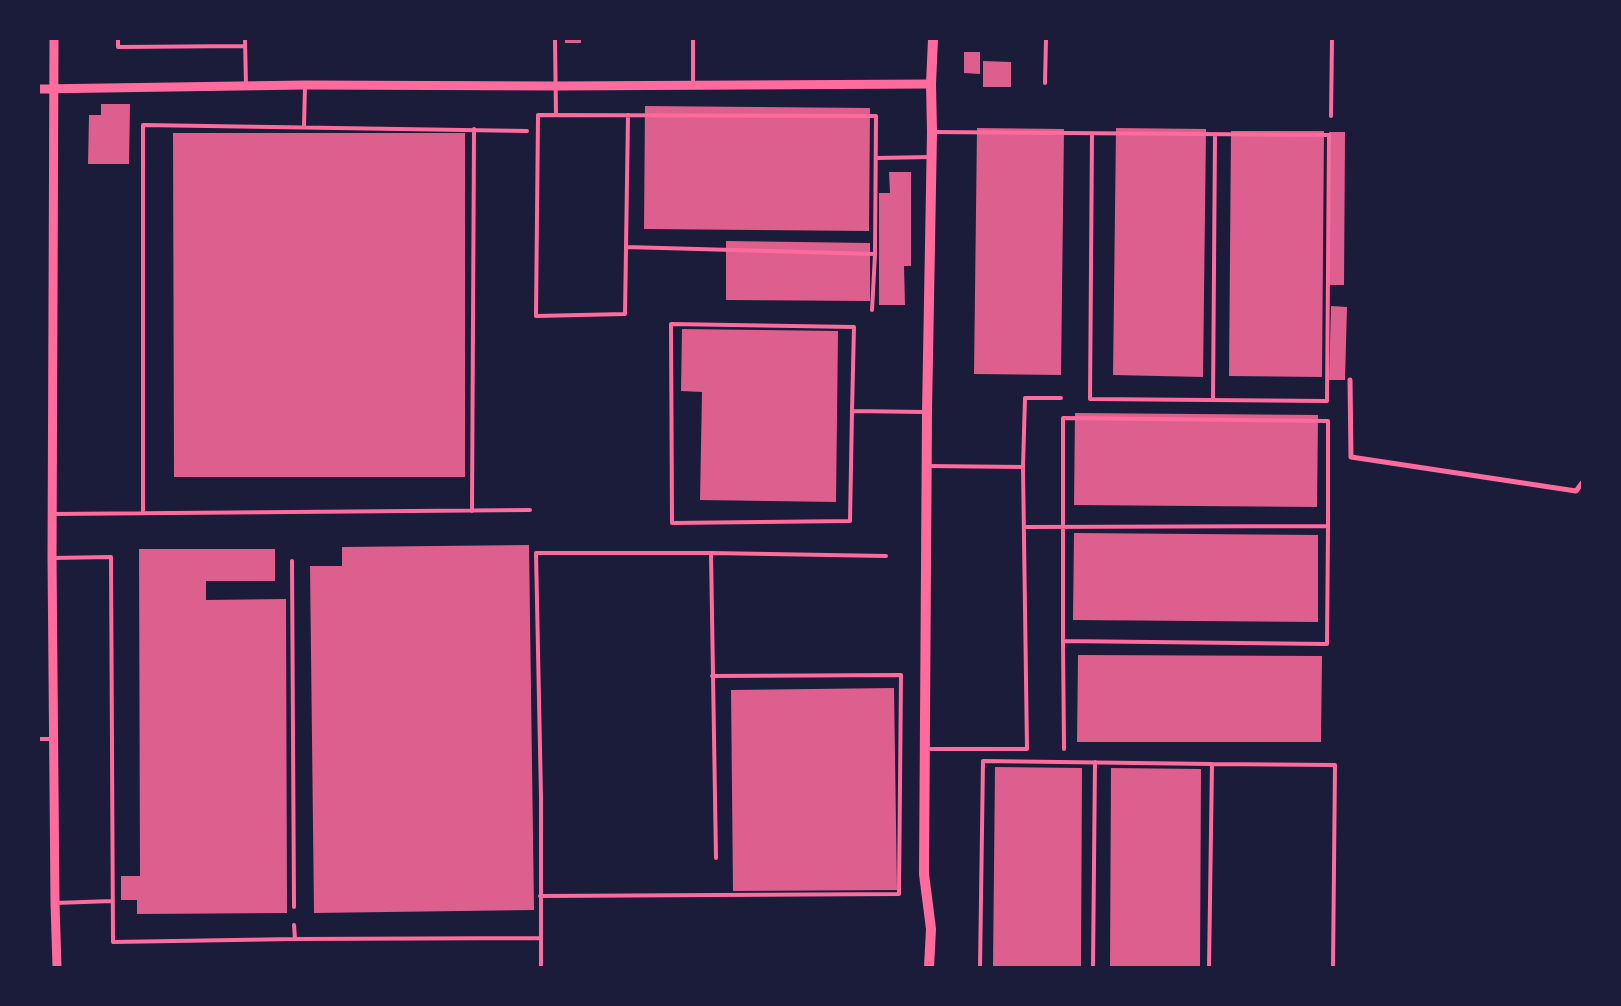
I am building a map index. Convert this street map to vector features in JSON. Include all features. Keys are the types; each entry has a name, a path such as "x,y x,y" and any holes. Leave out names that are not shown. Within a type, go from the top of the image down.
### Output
{"main road":[{"path":"929,967 931,929 924,874 927,412 933,39"}],"street":[{"path":"54,39 52,558 54,903 57,967"},
{"path":"39,89 305,85 693,86 931,84"},
{"path":"1350,380 1351,457 1576,491 1582,482"}],"lane":[{"path":"118,39 118,47 245,46"},
{"path":"245,39 246,86"},
{"path":"555,39 556,116"},
{"path":"693,39 693,86"},
{"path":"1045,82 1046,39"},
{"path":"1331,116 1332,39"},
{"path":"304,126 305,85"},
{"path":"628,115 625,314 536,316 538,116 628,115 876,116 875,254 872,310"},
{"path":"143,513 143,125 527,130"},
{"path":"472,511 474,130"},
{"path":"932,132 1092,133 1330,135 1327,401 1090,399 1092,133"},
{"path":"1213,400 1215,134"},
{"path":"876,158 932,157"},
{"path":"626,247 875,254"},
{"path":"671,324 854,327 852,411 850,521 672,523 671,324"},
{"path":"926,749 1027,749 1023,467 1025,398 1061,398"},
{"path":"852,411 927,412"},
{"path":"1063,641 1327,644 1328,421 1064,418 1063,527 1063,641 1064,749"},
{"path":"927,466 1023,467"},
{"path":"52,514 530,510"},
{"path":"1024,526 1328,526"},
{"path":"541,967 541,797 536,553 886,556"},
{"path":"711,554 716,858"},
{"path":"52,558 111,558 113,942 541,938"},
{"path":"292,561 294,907"},
{"path":"540,896 899,894 901,675 712,676"},
{"path":"39,739 54,739"},
{"path":"980,967 982,761 1335,765 1333,967"},
{"path":"1093,967 1095,762"},
{"path":"1209,967 1212,764"},
{"path":"54,903 112,901"},
{"path":"294,925 295,939"}],"building":[{"path":"565,39 581,39 581,43 565,43"},
{"path":"964,52 980,52 980,74 964,73"},
{"path":"983,61 1011,62 1011,87 983,87"},
{"path":"101,104 130,104 129,164 88,164 89,115 101,115"},
{"path":"645,106 870,108 869,231 644,229"},
{"path":"977,128 1064,129 1061,375 974,374"},
{"path":"1116,128 1206,129 1203,377 1113,375"},
{"path":"1231,131 1324,131 1322,377 1229,376"},
{"path":"1329,132 1345,132 1344,285 1328,285"},
{"path":"173,133 465,133 465,477 174,477"},
{"path":"889,172 911,172 911,266 904,266 905,305 879,305 879,193 890,193"},
{"path":"726,241 870,243 870,301 726,300"},
{"path":"1331,306 1347,307 1345,380 1329,380"},
{"path":"682,329 838,331 836,502 700,500 702,392 681,391"},
{"path":"1075,413 1318,415 1317,507 1074,505"},
{"path":"1074,533 1318,535 1318,622 1073,620"},
{"path":"529,545 534,910 314,913 310,566 342,566 342,547"},
{"path":"139,549 275,549 275,581 206,581 206,600 286,599 287,913 137,914 137,900 121,900 121,876 140,876"},
{"path":"1078,655 1322,656 1321,742 1077,742"},
{"path":"894,688 897,890 733,891 731,690"},
{"path":"995,767 1082,768 1081,967 993,967"},
{"path":"1111,768 1201,769 1200,967 1110,967"}]}
